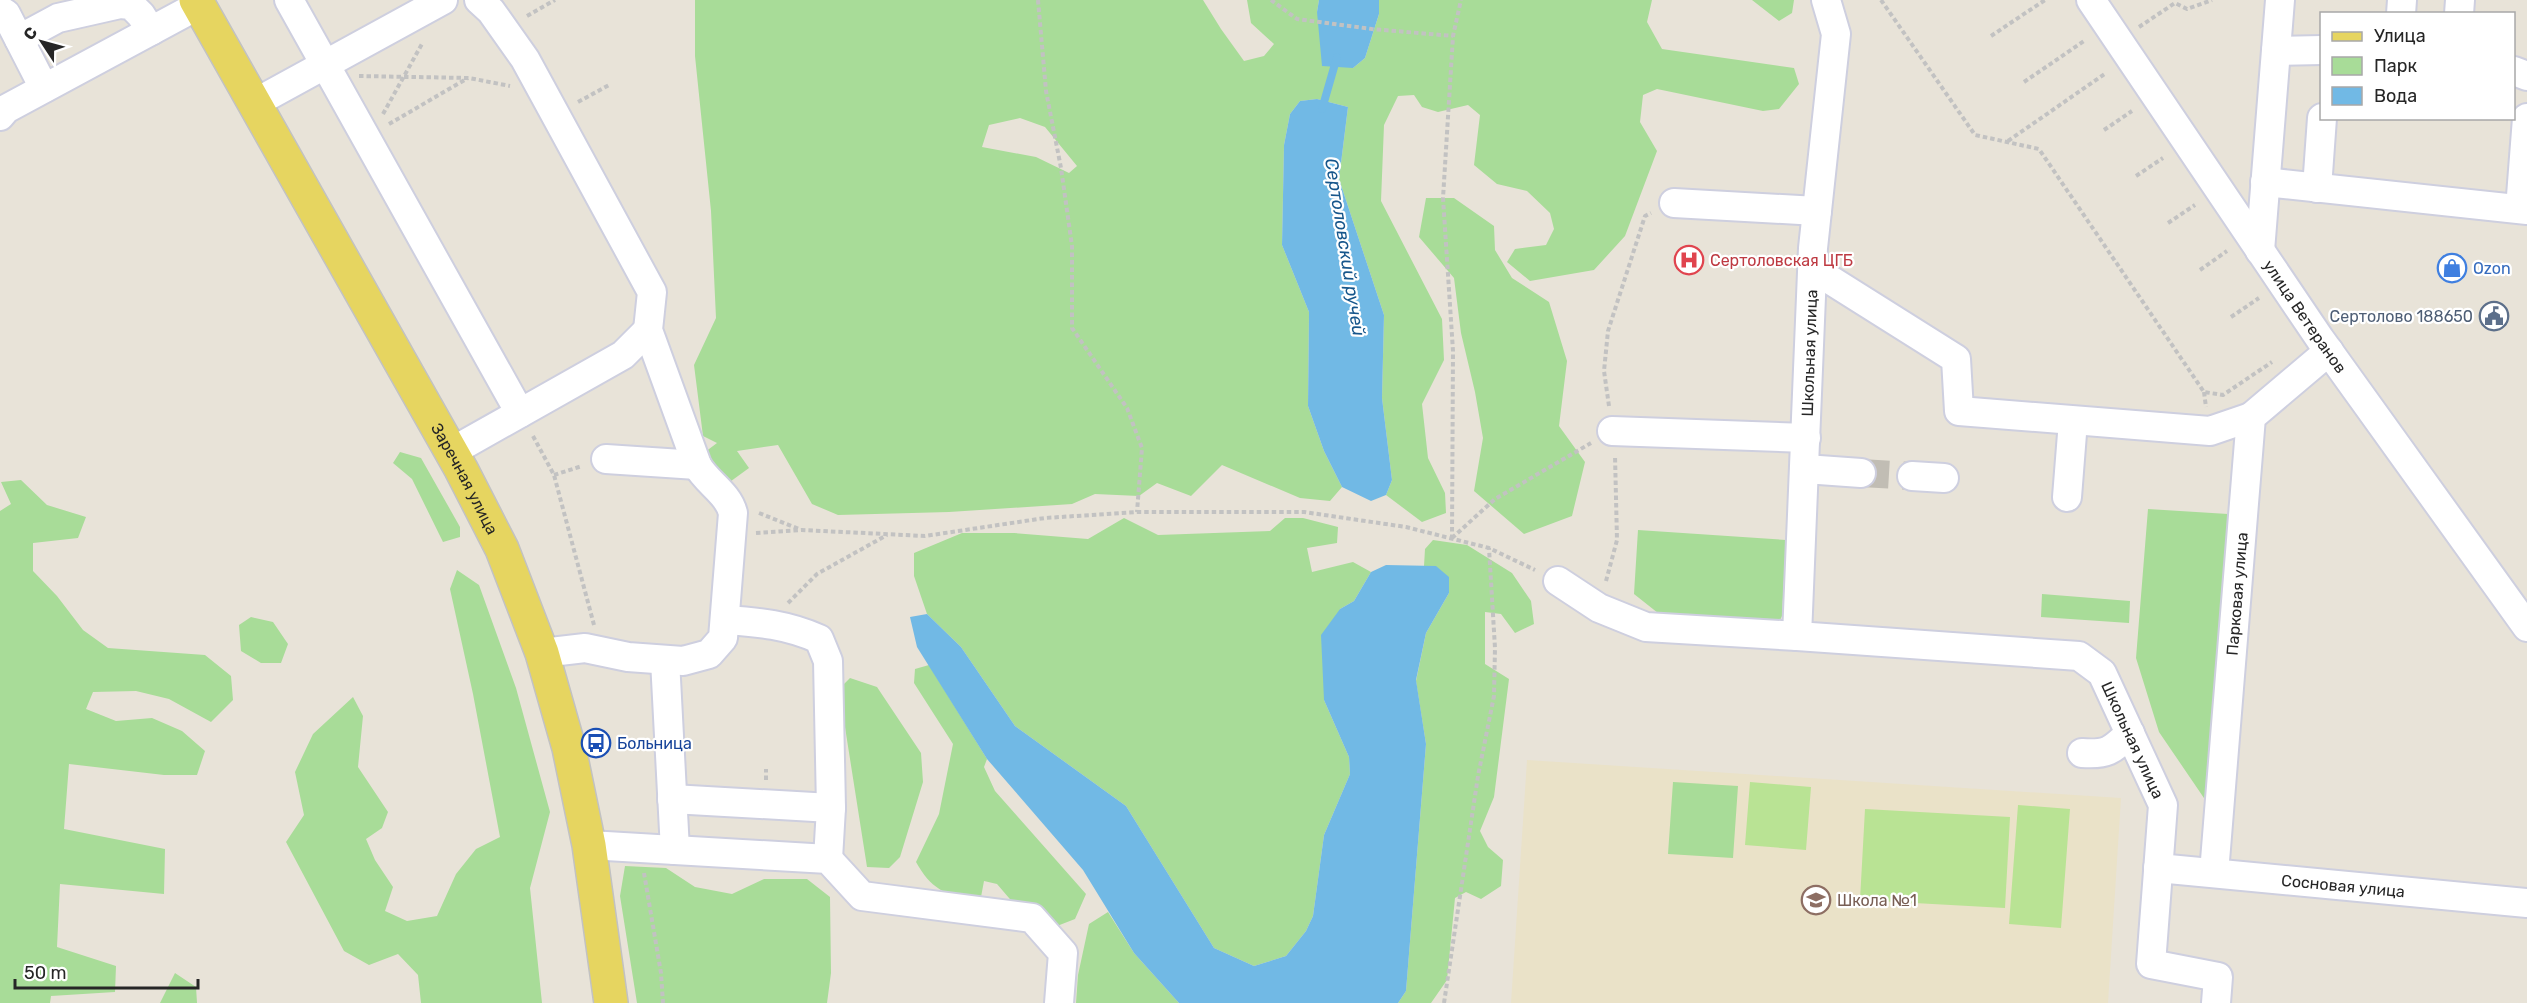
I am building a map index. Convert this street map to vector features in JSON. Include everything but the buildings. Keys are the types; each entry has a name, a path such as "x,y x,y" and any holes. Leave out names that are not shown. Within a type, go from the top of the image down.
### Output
{"main road":[{"name":"Заречная улица","path":"198,3 451,452 502,549 542,652 569,748 590,845 611,1003"}],"street":[{"path":"289,0 520,413"},
{"path":"479,0 491,11 525,59 652,292 648,330 697,465 704,477 730,501 733,513 723,638 709,654 683,661 628,657 585,648 542,652"},
{"name":"Школьная улица","path":"1797,636 1813,269 1836,34 1826,0"},
{"name":"улица Ветеранов","path":"2091,0 2329,351 2527,627"},
{"path":"2260,250 2280,0"},
{"path":"2,112 198,3"},
{"path":"255,103 437,3"},
{"path":"19,39 58,18 120,4 131,5 141,15 150,31"},
{"path":"0,10 6,14 44,88"},
{"path":"2276,51 2320,50"},
{"path":"2265,182 2523,209 2527,118"},
{"path":"2317,188 2322,120"},
{"path":"1674,203 1817,211"},
{"path":"1813,269 1956,359 1959,411 2210,431 2251,417 2329,351"},
{"path":"451,452 623,355 648,330"},
{"name":"Парковая улица","path":"2214,873 2251,417"},
{"path":"2067,497 2073,420"},
{"path":"1612,431 1806,438"},
{"path":"606,459 697,465"},
{"path":"1805,469 1861,473"},
{"path":"1912,476 1944,478"},
{"name":"Школьная улица","path":"1558,581 1599,608 1646,627 2079,656 2102,673 2163,805 2151,963 2218,977 2216,1003"},
{"path":"725,620 768,622 799,630 819,639 828,661 831,808 828,859"},
{"path":"665,660 675,850"},
{"path":"2082,753 2100,754 2110,751 2130,733"},
{"path":"672,799 831,808"},
{"path":"590,845 828,859 862,896 1032,918 1063,953 1059,1003"},
{"name":"Сосновая улица","path":"2158,868 2527,903"}],"path":[{"path":"503,28 555,0"},
{"path":"1038,0 1046,91 1061,168 1072,246 1072,328 1127,408 1142,448 1137,512"},
{"path":"1271,0 1297,19 1372,29 1454,36"},
{"path":"1452,539 1453,351 1443,198 1454,36 1461,0"},
{"path":"1881,0 1975,135 2039,149 2204,392 2223,395 2272,362"},
{"path":"1991,36 2044,0"},
{"path":"2119,41 2175,3 2187,9 2212,0"},
{"path":"368,141 430,29 437,3"},
{"path":"2024,82 2084,41"},
{"path":"325,64 351,76 469,78 550,104 609,85"},
{"path":"2007,142 2106,73"},
{"path":"368,141 391,122 469,78"},
{"path":"2104,130 2132,111"},
{"path":"2136,176 2163,158"},
{"path":"1599,608 1617,540 1617,470 1604,371 1608,331 1645,216 1674,203"},
{"path":"2168,223 2195,205"},
{"path":"2200,270 2227,251"},
{"path":"2231,316 2259,298"},
{"path":"520,413 554,475 602,651"},
{"path":"1452,539 1495,499 1612,431"},
{"path":"730,501 802,530"},
{"path":"731,535 802,530 925,536 1045,518 1137,512 1304,512 1406,527 1490,548 1558,581"},
{"path":"768,622 817,574 887,535"},
{"path":"1444,1003 1478,776 1494,696 1495,648 1490,548"},
{"path":"643,872 663,1003"}],"shaded area":[{"name":"Школа №1","path":"1527,760 2121,798 2108,1003 1511,1003"}],"green space":[{"path":"695,0 1203,0 1244,61 1264,56 1274,44 1251,23 1247,0 1319,0 1317,12 1353,68 1365,58 1379,14 1379,0 1652,0 1647,22 1662,49 1794,68 1799,84 1779,109 1763,111 1657,89 1643,95 1640,122 1657,151 1625,236 1594,270 1530,281 1507,262 1515,249 1546,245 1554,229 1550,213 1527,191 1497,184 1474,165 1480,115 1468,105 1438,112 1422,107 1414,95 1398,96 1384,125 1381,201 1442,319 1444,360 1422,404 1428,458 1445,493 1446,513 1422,522 1386,495 1392,480 1382,398 1384,315 1339,179 1348,107 1317,99 1300,101 1290,114 1284,145 1282,245 1309,312 1308,406 1324,451 1342,487 1330,501 1300,498 1222,465 1191,496 1157,483 1139,496 1095,494 1072,504 949,512 838,515 812,504 778,445 737,451 749,468 727,484 705,452 717,443 703,436 694,365 716,318 711,211 695,56","holes":["1020,118 1045,127 1077,166 1069,173 1036,157 982,147 989,125"]},
{"path":"1752,0 1794,0 1792,13 1779,21"},
{"path":"1426,198 1454,198 1494,226 1495,250 1512,278 1549,302 1567,361 1559,426 1585,462 1572,516 1524,534 1474,491 1483,438 1461,333 1454,278 1419,237"},
{"path":"400,452 421,458 460,527 460,537 443,542 412,479 393,463"},
{"path":"21,480 47,505 86,517 78,538 33,543 33,571 57,596 83,630 108,648 205,655 231,676 233,700 211,722 169,699 136,691 93,692 86,709 116,721 152,718 182,731 205,751 197,775 164,775 69,764 64,829 165,849 164,894 60,884 57,947 116,966 115,992 51,996 50,1003 0,1003 0,511 11,504 1,482"},
{"path":"2148,509 2228,514 2206,801 2159,732 2136,658"},
{"path":"1124,518 1158,535 1270,531 1285,518 1303,518 1338,527 1337,543 1307,548 1312,572 1353,562 1371,572 1354,601 1340,609 1324,700 1349,757 1350,774 1324,835 1313,916 1306,931 1286,956 1254,966 1214,948 1126,806 1015,726 961,647 927,614 914,576 914,553 962,533 1014,533 1088,539"},
{"path":"1638,530 1786,540 1782,616 1779,622 1663,617 1634,594"},
{"path":"1433,540 1467,545 1512,573 1531,601 1534,624 1515,633 1501,614 1485,612 1485,664 1509,679 1494,797 1480,831 1488,847 1503,860 1501,886 1481,899 1466,892 1455,898 1447,980 1431,1003 1398,1003 1406,991 1426,744 1416,681 1426,633 1449,593 1436,567 1424,566 1425,549"},
{"path":"457,570 479,585 516,688 550,812 530,888 542,1003 421,1003 418,975 398,954 369,965 344,951 286,842 304,815 295,772 313,734 353,697 363,716 358,767 388,812 382,828 366,839 375,860 393,887 385,911 407,921 437,916 456,874 476,849 500,837 450,589"},
{"path":"2042,594 2130,601 2129,623 2041,617"},
{"path":"251,617 273,622 288,644 281,663 261,663 241,651 239,625"},
{"path":"929,665 987,759 984,767 995,791 1086,894 1075,919 1057,926 1015,905 997,884 984,881 981,897 971,902 962,899 939,889 927,878 916,862 939,814 953,744 914,683 915,669"},
{"path":"850,678 877,687 921,753 923,782 900,857 889,868 867,867 839,689"},
{"path":"1673,782 1738,786 1733,858 1668,854"},
{"path":"1750,782 1811,787 1806,850 1745,845"},
{"path":"2018,805 2070,809 2061,928 2009,924"},
{"path":"1865,809 2010,817 2005,908 1860,900"},
{"path":"625,866 666,868 695,887 732,894 764,879 807,879 830,897 831,973 827,1003 637,1003 620,896"},
{"path":"1108,912 1134,953 1179,1003 1076,1003 1078,975 1089,924"},
{"path":"175,973 196,987 197,1003 160,1003"}],"water":[{"path":"1319,0 1379,0 1379,14 1365,58 1353,68 1322,66 1317,12"},
{"path":"1317,99 1348,107 1339,179 1384,315 1382,398 1392,480 1386,495 1371,501 1342,487 1324,451 1308,406 1309,312 1282,245 1284,145 1290,114 1300,101"},
{"path":"1386,565 1436,566 1449,577 1449,593 1426,633 1416,680 1426,744 1406,991 1398,1003 1179,1003 1134,953 1083,870 987,759 917,647 910,617 927,614 961,647 1015,726 1126,806 1214,948 1254,966 1286,956 1306,931 1313,916 1324,835 1350,774 1349,757 1324,700 1321,635 1340,609 1354,601 1371,572"}],"waterway":[{"name":"Сертоловский ручей","path":"1322,109 1337,57"}],"tunnel":[{"path":"1861,473 1912,476"}],"place":[{"name":"Сертоловская ЦГБ","path":"1689,260"},
{"name":"Ozon","path":"2452,268"},
{"name":"Сертолово 188650","path":"2494,316"},
{"name":"Больница","path":"596,743"},
{"name":"Школа №1","path":"1816,900"}]}
